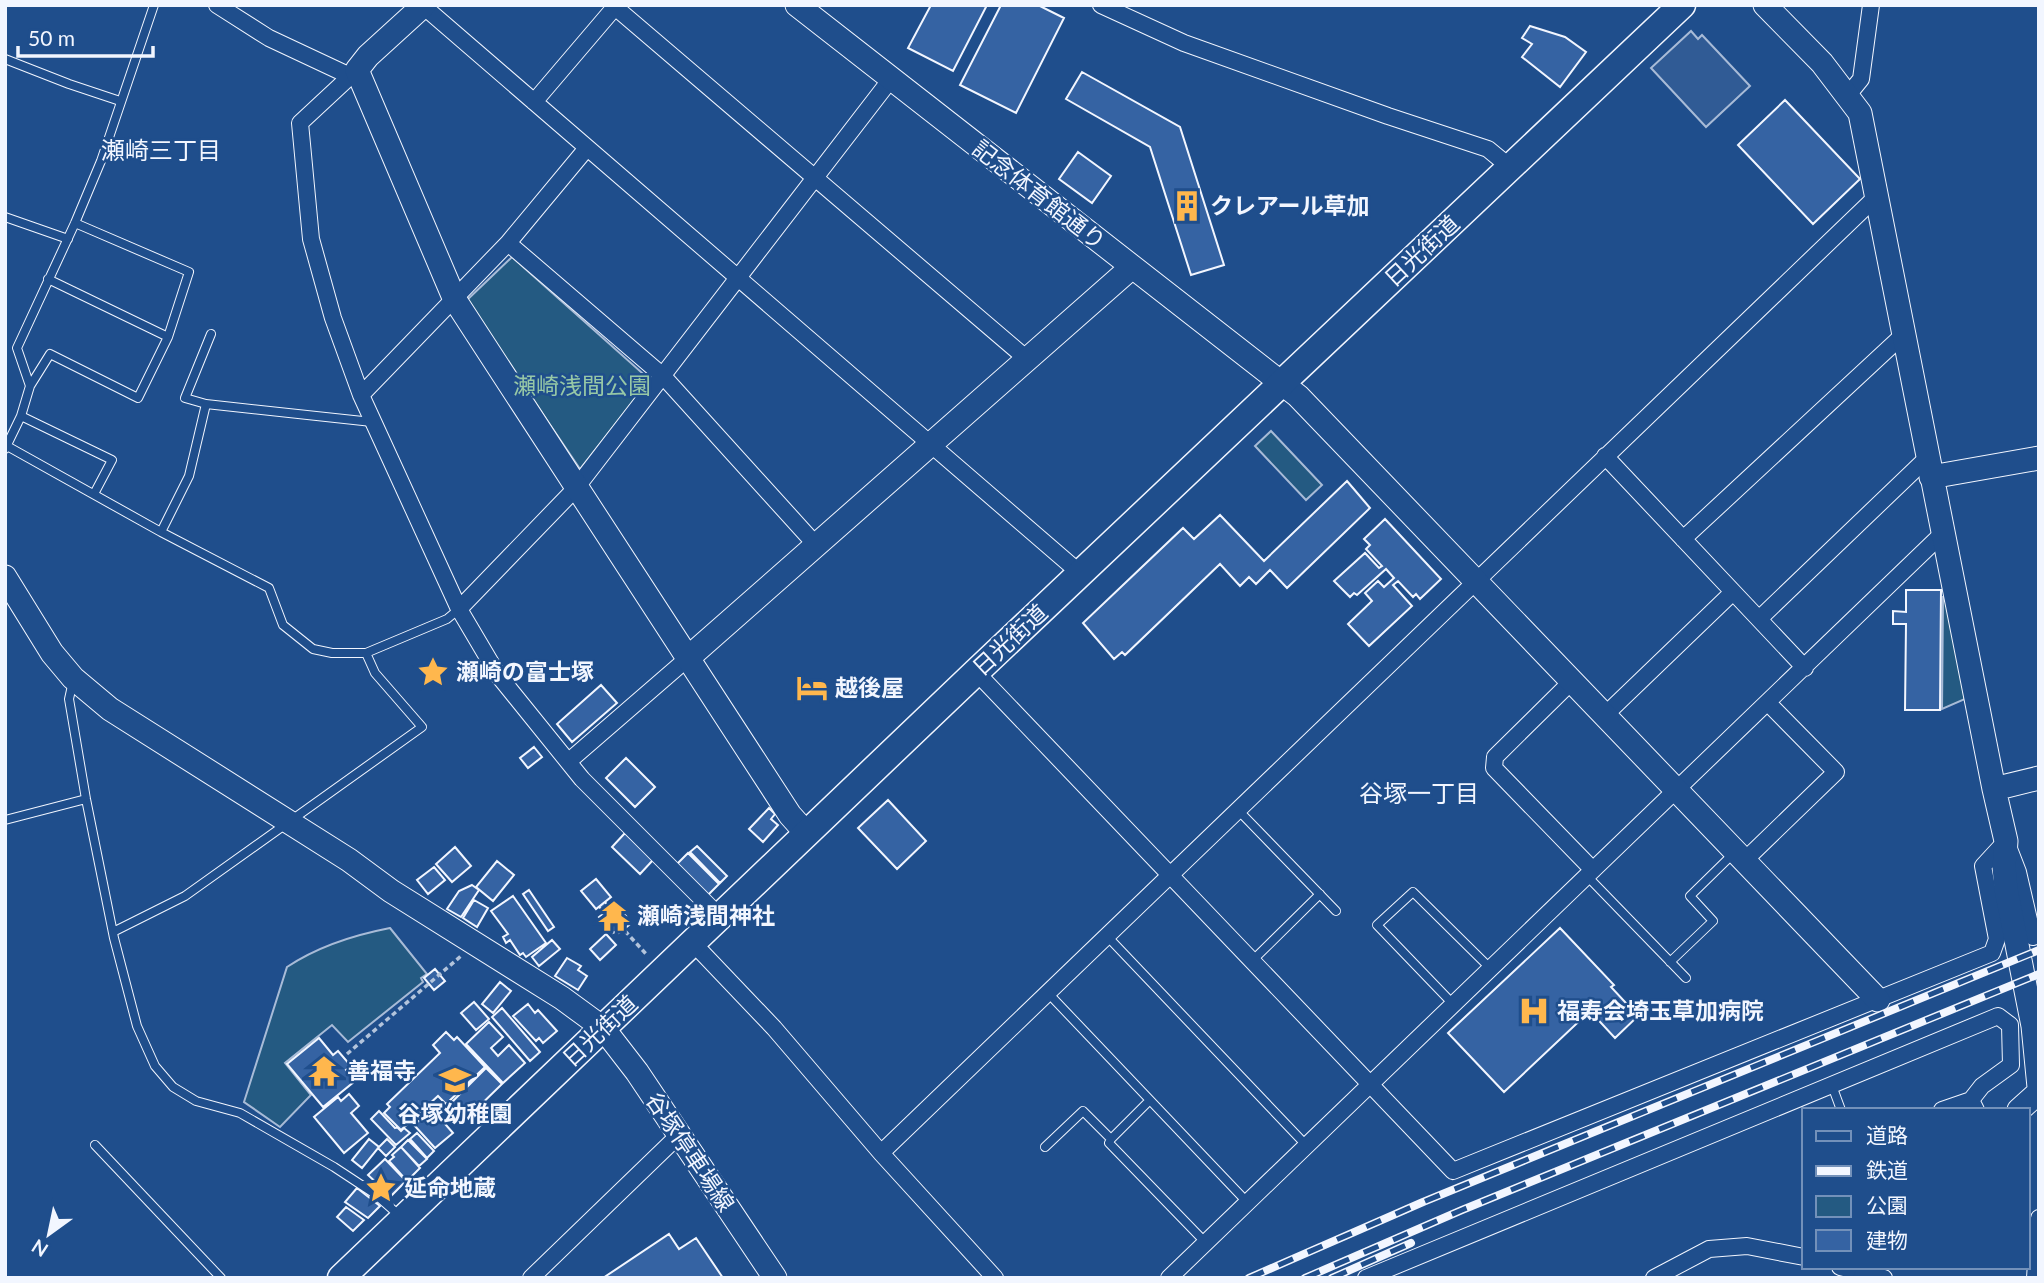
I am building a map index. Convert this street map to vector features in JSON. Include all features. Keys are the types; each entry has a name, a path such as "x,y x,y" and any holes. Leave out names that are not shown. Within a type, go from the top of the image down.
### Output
{"main road":[{"name":"日光街道","path":"341,1278 976,672 1682,5"}],"street":[{"path":"217,5 269,38 353,73 455,300 790,815 807,834"},
{"path":"720,917 582,779 498,675 460,609 361,395 333,318 311,239 300,123 368,57 423,5 1081,574"},
{"name":"記念体育館通り","path":"797,5 1282,383 1476,580 1878,1000"},
{"path":"1101,5 1197,48 1388,117 1488,149 1511,168"},
{"path":"1765,5 1822,63 1860,113 1994,789 2034,937 2039,935"},
{"path":"1848,95 1861,79 1871,5"},
{"path":"534,102 615,7 1027,359"},
{"path":"460,609 576,488 891,79"},
{"path":"361,395 508,243 587,148"},
{"path":"881,1153 1876,197"},
{"path":"508,243 663,376 816,545"},
{"path":"569,761 1132,267"},
{"path":"1683,539 1903,335"},
{"path":"1605,456 1805,668"},
{"path":"1759,619 1929,468 2039,458"},
{"path":"1169,1278 1942,534"},
{"name":"谷塚停車場線","path":"5,577 52,653 73,678 110,709 349,860 391,891 583,1012 603,1028 630,1062 775,1278"},
{"path":"1605,715 1733,592"},
{"path":"976,672 1453,1171 1992,953 1997,939 1983,866 2006,841"},
{"path":"1572,681 1495,757 1494,768 1590,873"},
{"path":"1740,856 1836,772 1768,703"},
{"path":"1994,789 2039,778"},
{"path":"2006,841 2006,889 2033,1026 2039,1087"},
{"path":"693,943 774,1028 881,1153 995,1278"},
{"path":"1366,1278 1998,1016 2010,1025 2011,1065 1982,1086 1973,1105 1954,1108"},
{"path":"2021,1108 2039,1092"},
{"path":"531,1278 679,1135"},
{"path":"2035,1278 2039,1218"},
{"path":"1654,1278 1709,1249 1746,1246 1802,1252"},
{"path":"1849,1269 1872,1274"}],"lane":[{"path":"30,386 17,348 101,161 153,5"},
{"path":"5,59 120,101"},
{"path":"5,217 68,239"},
{"path":"75,223 189,272 168,337 138,398 50,354 30,386 21,416 6,447 269,588 283,625 302,643 313,649 332,653 366,653 447,619 460,609"},
{"path":"48,279 168,337"},
{"path":"211,334 185,398 206,404 375,422"},
{"path":"161,532 189,476 206,404"},
{"path":"21,416 112,460 94,494"},
{"path":"113,932 185,897 422,727 375,673 366,653"},
{"path":"73,678 69,699 113,932 137,1026 155,1066 173,1087 196,1101 240,1112 334,1167 375,1194 402,1218"},
{"path":"5,820 86,799"},
{"path":"1237,809 1336,911"},
{"path":"1670,962 1713,920 1690,895 1740,856"},
{"path":"1590,873 1686,978"},
{"path":"1453,1004 1377,925 1413,892 1490,968"},
{"path":"1252,961 1320,894"},
{"path":"1106,936 1307,1145"},
{"path":"1048,993 1247,1202"},
{"path":"1834,1091 1840,1108"},
{"path":"1150,1100 1109,1143 1205,1242"},
{"path":"1045,1147 1083,1111 1111,1139"},
{"path":"95,1146 220,1278"}],"path":[{"path":"625,931 646,955"},
{"path":"346,1054 463,955"}],"green space":[{"name":"瀬崎浅間公園","path":"512,257 650,380 580,469 466,301"},
{"path":"1271,431 1322,485 1306,500 1255,446"},
{"path":"1943,597 1946,597 1965,699 1942,709"},
{"path":"390,928 427,974 421,978 423,982 348,1042 332,1025 285,1063 311,1095 280,1127 244,1102 287,967 336,943"}],"shaded area":[{"path":"1691,31 1698,39 1702,35 1750,86 1706,127 1651,68"}],"building":[{"path":"931,5 986,7 953,71 908,48"},
{"path":"1001,5 1038,5 1064,18 1016,113 960,85"},
{"path":"1530,26 1565,37 1586,52 1560,87 1522,57 1532,44 1522,38"},
{"name":"クレアール草加","path":"1082,72 1180,127 1224,265 1191,275 1150,147 1066,99"},
{"path":"1785,100 1860,179 1813,224 1738,145"},
{"path":"1078,152 1111,176 1092,203 1059,179"},
{"path":"1347,481 1370,508 1287,588 1270,570 1256,584 1249,577 1240,586 1220,564 1125,655 1122,652 1114,659 1083,623 1183,528 1194,539 1220,515 1264,561"},
{"path":"1385,519 1441,579 1420,599 1416,594 1413,597 1398,581 1393,585 1412,606 1369,646 1348,624 1372,601 1365,593 1378,581 1384,587 1394,578 1386,569 1357,595 1354,593 1350,597 1334,581 1365,553 1379,568 1382,566 1366,549 1370,545 1364,539"},
{"path":"1906,590 1941,590 1940,710 1905,710 1906,624 1893,624 1893,611 1906,612"},
{"path":"601,685 617,703 572,742 557,724"},
{"path":"534,747 542,757 528,768 520,758"},
{"path":"626,758 655,787 635,807 606,778"},
{"path":"888,800 926,841 897,869 858,828"},
{"path":"769,808 775,814 771,819 778,825 763,842 749,829"},
{"path":"625,833 653,860 640,874 612,847"},
{"path":"697,846 727,876 720,883 690,852"},
{"path":"455,847 471,866 452,882 436,864"},
{"path":"688,853 719,884 708,895 677,864"},
{"path":"497,861 514,875 493,901 476,887"},
{"path":"434,867 445,880 428,894 417,880"},
{"path":"596,879 611,897 596,909 581,891"},
{"path":"472,885 479,890 461,917 447,909 459,891"},
{"path":"529,890 554,927 548,931 523,894"},
{"path":"513,896 546,943 526,957 523,953 520,955 510,940 506,943 503,937 508,934 491,911"},
{"path":"474,900 488,908 477,927 463,918"},
{"path":"605,902 610,908 605,912 599,907"},
{"path":"615,904 626,916 623,918 629,925 619,933 613,933 599,917"},
{"path":"1560,928 1614,985 1611,987 1638,1016 1615,1038 1590,1011 1504,1092 1448,1033"},
{"path":"606,934 616,945 600,960 590,949"},
{"path":"552,940 560,949 539,966 532,957"},
{"path":"567,958 581,966 578,970 587,976 578,990 555,976"},
{"path":"435,969 445,981 434,990 424,978"},
{"path":"500,982 511,991 493,1013 482,1004"},
{"path":"474,1002 489,1019 476,1030 461,1013"},
{"path":"528,1004 535,1013 538,1010 557,1031 543,1043 539,1038 536,1041 513,1016"},
{"path":"502,1008 540,1052 530,1061 492,1017"},
{"path":"489,1022 503,1037 491,1048 498,1056 509,1045 525,1063 503,1083 466,1044"},
{"path":"446,1032 454,1040 457,1037 485,1067 446,1104 438,1096 401,1130 384,1113 390,1107 387,1104 440,1053 433,1045"},
{"path":"319,1038 333,1055 338,1051 351,1066 346,1070 355,1081 323,1107 287,1064"},
{"path":"486,1068 502,1084 462,1123 447,1107"},
{"path":"349,1094 359,1106 351,1113 368,1133 344,1153 314,1117 338,1097 341,1101"},
{"path":"432,1109 453,1133 435,1148 414,1125"},
{"path":"379,1111 395,1128 401,1131 404,1128 410,1133 396,1145 371,1119"},
{"path":"417,1133 434,1151 427,1158 410,1139"},
{"path":"369,1139 379,1147 362,1168 352,1160"},
{"path":"387,1139 395,1147 386,1156 378,1148"},
{"path":"408,1140 427,1159 419,1166 401,1147"},
{"path":"401,1147 420,1168 407,1181 389,1161"},
{"path":"385,1159 406,1181 391,1196 368,1175"},
{"path":"357,1188 380,1206 368,1218 345,1202"},
{"path":"346,1207 364,1220 353,1231 337,1217"},
{"path":"669,1234 679,1249 696,1238 723,1278 603,1278"}],"railway":[{"path":"1249,1278 1423,1202 2039,950"},
{"path":"1305,1278 1462,1210 2039,974"},
{"path":"1332,1278 1411,1243"}],"place":[{"name":"クレアール草加","path":"1187,206"},
{"name":"瀬崎の富士塚","path":"433,672"},
{"name":"越後屋","path":"812,688"},
{"name":"瀬崎浅間神社","path":"614,916"},
{"name":"福寿会埼玉草加病院","path":"1534,1011"},
{"name":"善福寺","path":"324,1071"},
{"name":"谷塚幼稚園","path":"455,1080"},
{"name":"延命地蔵","path":"381,1188"}],"district":[{"name":"瀬崎三丁目","path":"161,151"},
{"name":"谷塚一丁目","path":"1419,794"}]}
